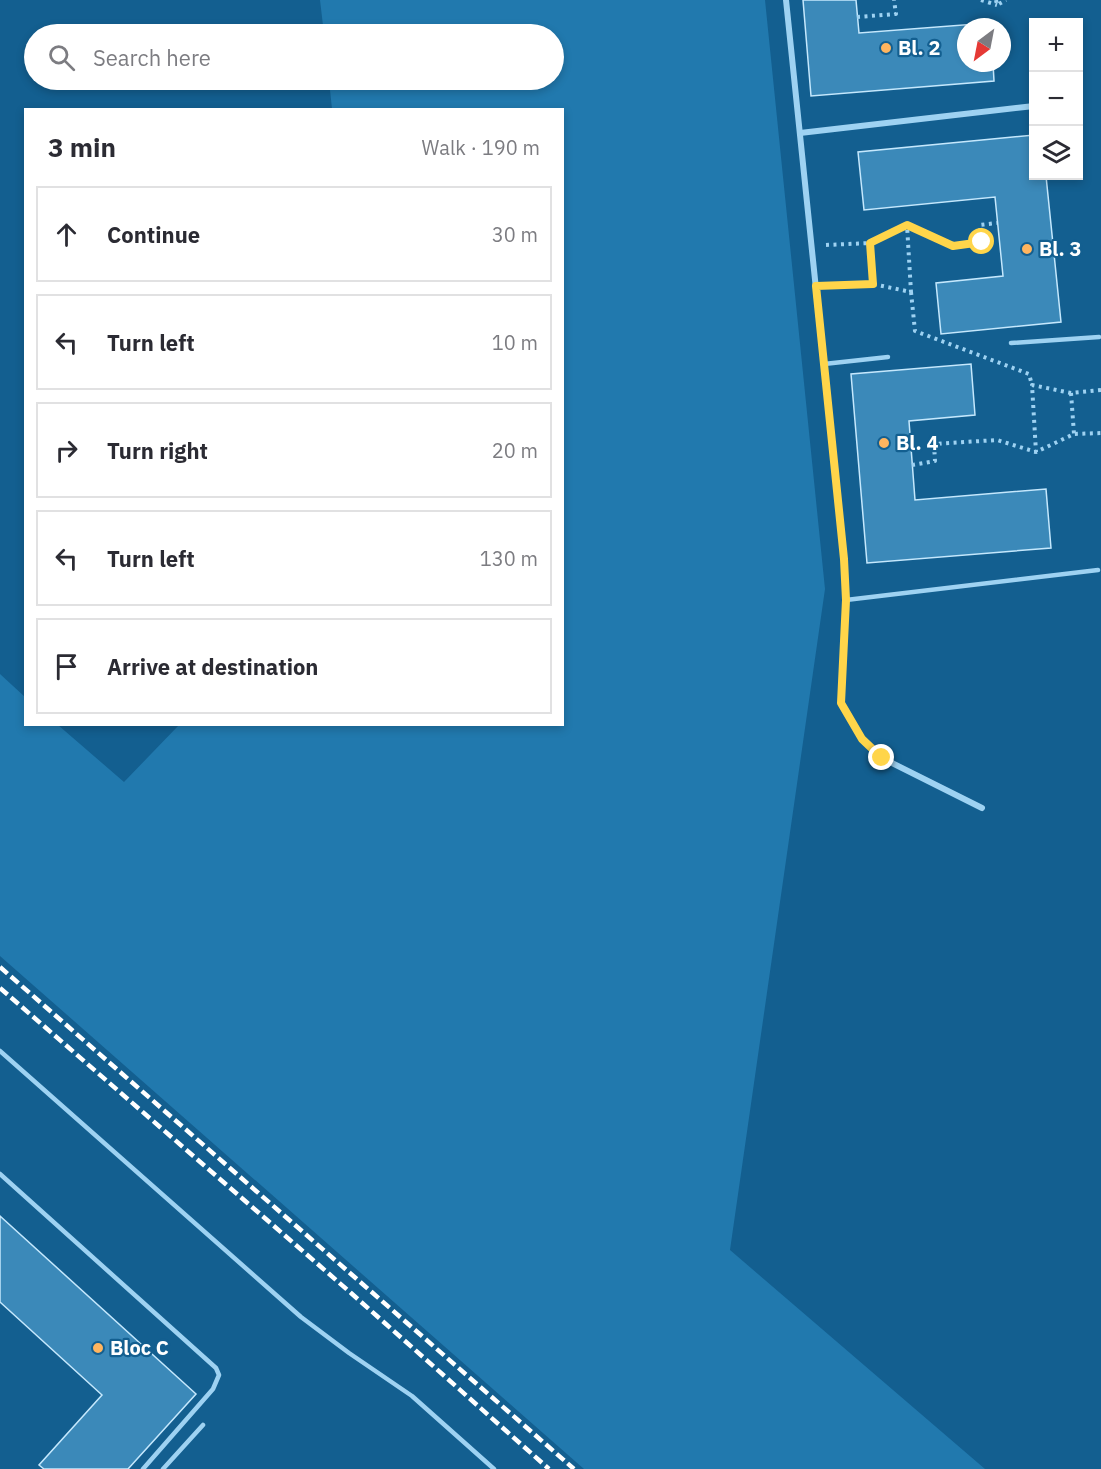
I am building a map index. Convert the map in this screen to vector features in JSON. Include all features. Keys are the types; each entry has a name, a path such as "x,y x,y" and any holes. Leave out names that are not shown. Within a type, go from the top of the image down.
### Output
{"street":[{"path":"786,0 844,559 846,600 841,703 862,739 882,758 982,808"},
{"path":"800,133 1029,107"}],"lane":[{"path":"1011,344 1099,337"},
{"path":"824,364 888,357"},
{"path":"846,600 1098,570"},
{"path":"0,1051 301,1317 412,1396 494,1469"},
{"path":"0,1174 216,1368 219,1375 213,1389 143,1469"},
{"path":"164,1469 203,1425"}],"path":[{"path":"857,16 896,14 894,0"},
{"path":"981,0 996,2 1006,0"},
{"path":"907,225 953,246 982,242 980,225 997,223"},
{"path":"812,246 870,243 907,225"},
{"path":"907,225 915,331 1029,374 1032,385 1036,452"},
{"path":"870,243 873,284"},
{"path":"816,286 873,284 911,292"},
{"path":"1032,385 1071,393 1101,390"},
{"path":"1071,393 1074,434"},
{"path":"912,465 935,461 934,444 998,440 1036,452 1074,434 1101,433"}],"shaded area":[{"path":"320,0 765,0 825,589 730,1250 985,1469 584,1469 0,956 0,674 24,696 24,726 59,726 124,782 178,726 564,726 564,108 332,108 330,90 564,90 564,24 323,24"}],"building":[{"name":"Bl. 2","path":"803,0 856,0 859,33 957,25 957,72 994,72 994,81 811,96"},
{"name":"Bl. 3","path":"1029,135 1029,180 1046,180 1061,322 941,334 936,283 1003,276 995,197 864,210 858,152"},
{"name":"Bl. 4","path":"971,364 975,415 909,421 915,500 1046,489 1051,548 867,563 851,374"},
{"name":"Bloc C","path":"0,1216 196,1394 128,1469 44,1469 39,1465 102,1395 0,1302"}],"railway":[{"path":"0,967 574,1469"},
{"path":"0,988 351,1293 549,1469"}],"place":[{"name":"Bl. 2","path":"886,48"},
{"name":"Bl. 3","path":"1027,249"},
{"name":"Bl. 4","path":"884,443"},
{"name":"Bloc C","path":"98,1348"}],"route":[{"path":"882,758 862,739 841,703 846,600 844,559 816,286 873,284 870,243 907,225 953,246 982,242"}]}
